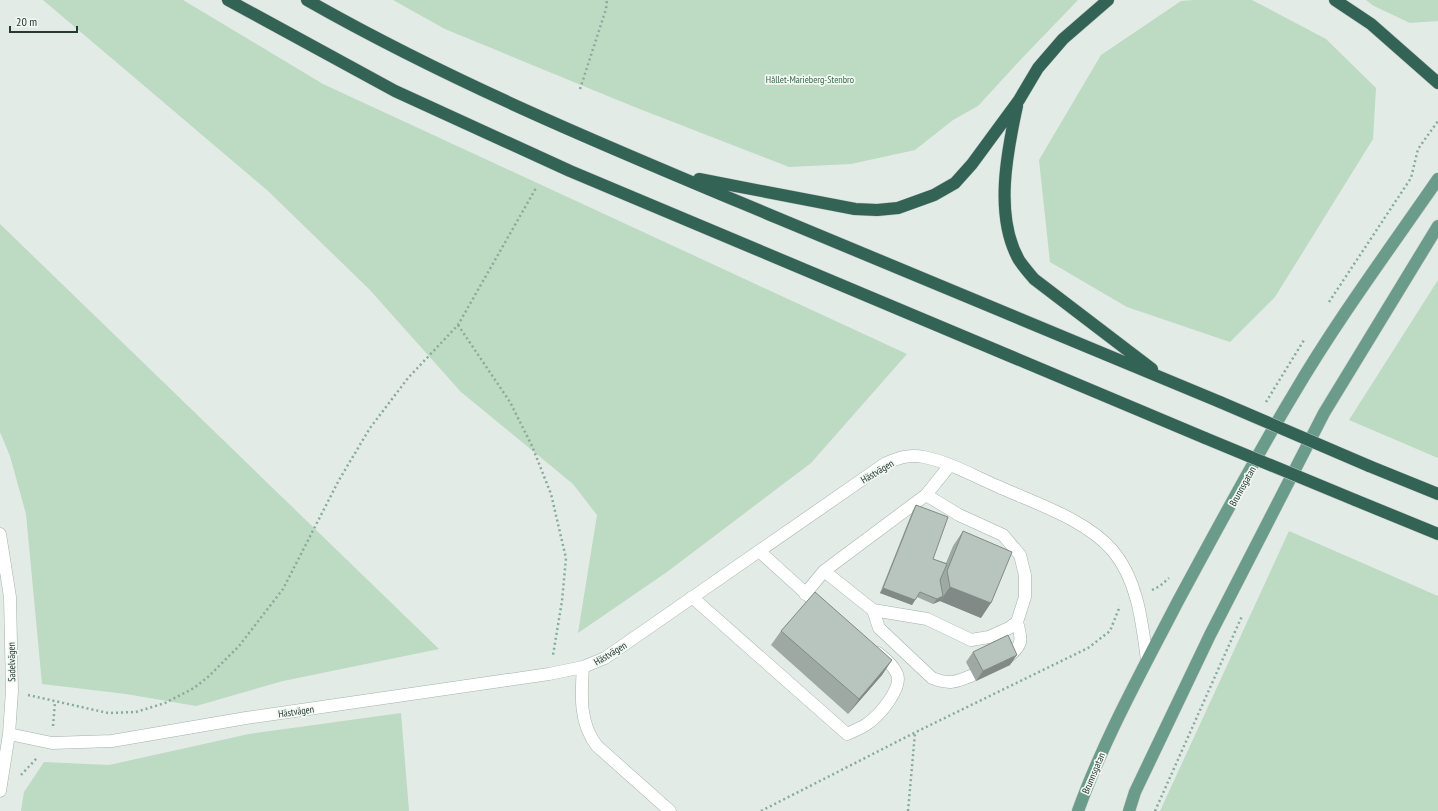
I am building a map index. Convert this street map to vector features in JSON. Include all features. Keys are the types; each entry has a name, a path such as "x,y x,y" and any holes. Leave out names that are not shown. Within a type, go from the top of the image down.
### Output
{"highway":[{"path":"228,0 396,91 570,171 1205,438 1438,534"},
{"path":"307,0 354,27 428,65 534,114 672,174 1438,494"},
{"path":"672,174 855,209 878,210 898,208 934,195 956,183 972,164 1019,100 1038,68 1063,39 1108,0"},
{"path":"1335,0 1371,24 1438,83"},
{"path":"1019,100 1011,135 1004,188 1010,238 1019,260 1034,279 1165,380"}],"main road":[{"name":"Brunnsgatan","path":"1078,811 1110,736 1147,660 1201,559 1293,394 1367,281 1438,179"},
{"path":"1129,811 1135,792 1210,635 1324,413 1438,226"}],"street":[{"name":"Hästvägen","path":"9,734 52,743 112,741 246,718 549,674 583,667 606,658 886,463 905,456 924,457 950,465 1074,521 1097,536 1113,552 1126,572 1135,595 1142,624 1147,660"},
{"path":"805,594 824,571 926,495 950,465"},
{"path":"926,495 959,515 1004,535 1020,555 1025,575 1025,597 1017,622 1022,638 1018,648 1007,658"},
{"name":"Sadelvägen","path":"0,534 10,597 12,691 9,734 0,791"},
{"path":"759,551 805,594 829,613"},
{"path":"824,571 873,610 927,619 971,640 989,637 1009,628 1017,622"},
{"path":"692,597 847,734 867,724 891,698 898,685 897,674 889,661 871,647"},
{"path":"873,610 879,628 932,678 953,683 973,675"},
{"name":"Hästvägen","path":"583,667 581,696 583,717 588,735 596,746 670,811"}],"path":[{"path":"580,89 606,9 607,0"},
{"path":"12,691 108,713 136,712 166,704 194,688 208,677 239,646 283,589 339,480 370,428 408,378 458,325 536,188"},
{"path":"458,325 510,402 532,446 551,494 566,558 562,601 549,674"},
{"path":"762,811 916,732 1088,648 1110,631 1123,601 1135,595"},
{"path":"1155,811 1243,612"},
{"path":"908,811 916,732"}],"green space":[{"path":"43,0 183,0 323,84 907,354 811,463 667,572 578,633 597,515 573,484 461,392 369,289 268,191"},
{"name":"Hållet-Marieberg-Stenbro","path":"393,0 1078,0 978,106 953,120 915,150 851,164 789,167 632,106 445,29"},
{"path":"1252,0 1326,39 1376,88 1373,139 1275,297 1230,342 1127,307 1050,262 1039,160 1101,55 1181,1"},
{"path":"1366,0 1438,0 1438,21 1410,23 1374,6"},
{"path":"0,224 439,649 283,681 196,706 126,694 42,684 26,514 10,456 0,432"},
{"path":"1438,280 1438,458 1349,420"},
{"path":"1289,531 1438,596 1438,811 1160,811"},
{"path":"401,713 409,811 21,811 24,792 44,762 109,765 249,734"}],"building":[{"path":"916,505 948,517 933,559 947,564 940,580 943,596 937,599 920,592 915,600 883,588"},
{"path":"963,531 1012,552 991,603 950,587 947,571"},
{"path":"815,592 892,660 859,699 781,631"},
{"path":"1008,635 1017,655 983,671 973,652"}]}
